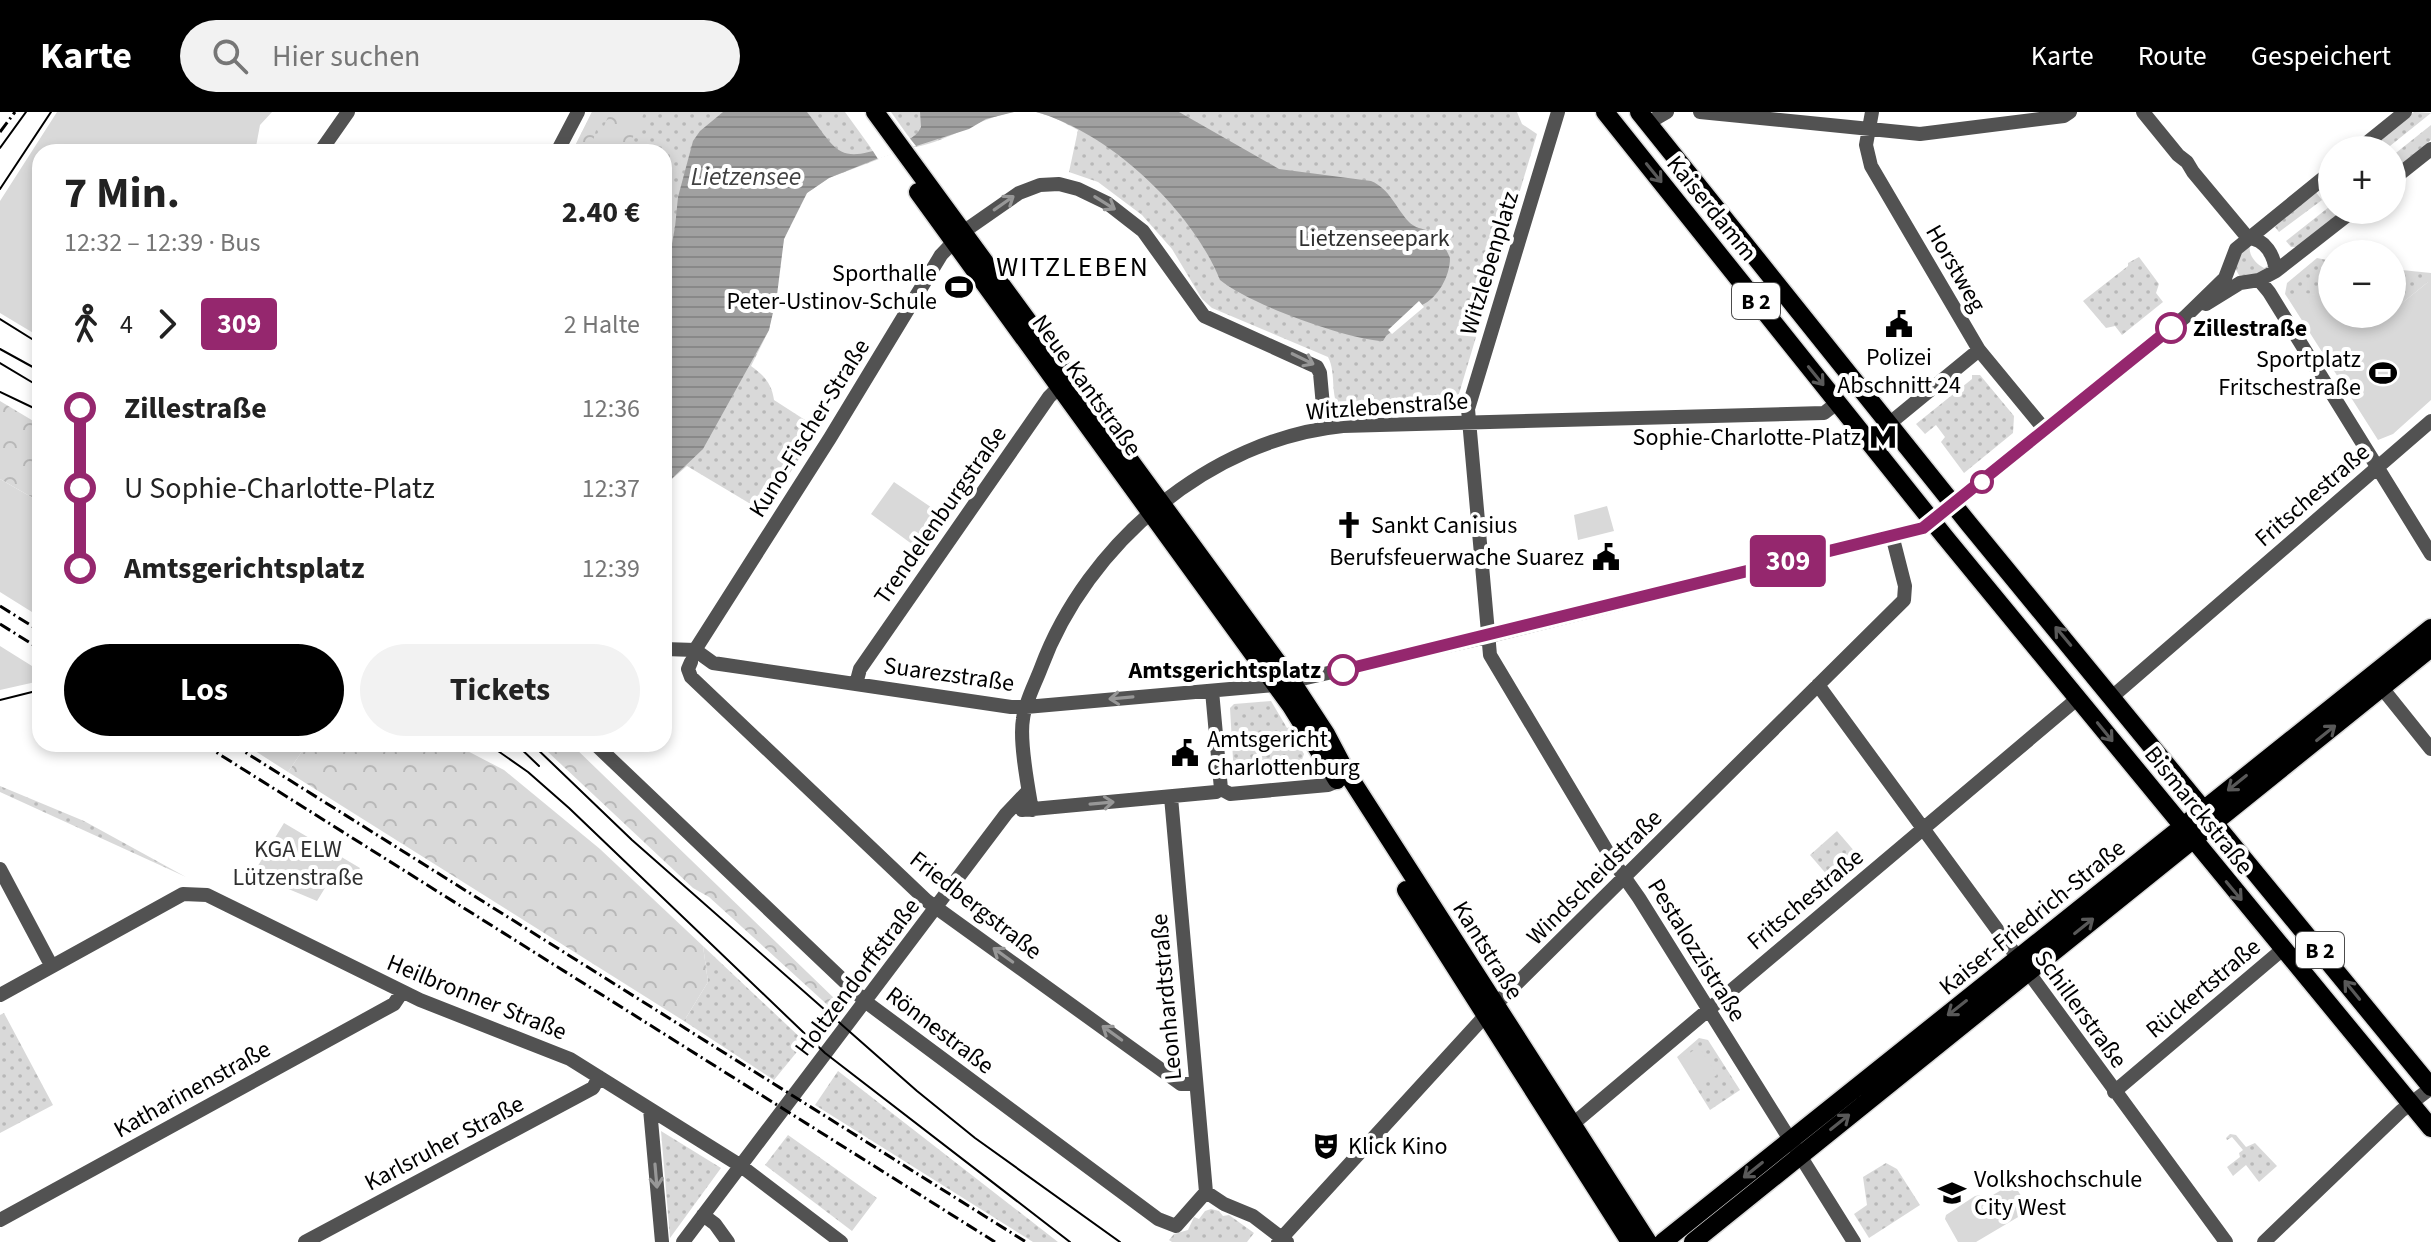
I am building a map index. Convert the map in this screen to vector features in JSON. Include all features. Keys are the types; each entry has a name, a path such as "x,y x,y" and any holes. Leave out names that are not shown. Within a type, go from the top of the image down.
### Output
{"main road":[{"name":"Neue Kantstraße","path":"860,112 878,123 1284,684"},
{"name":"Kaiserdamm","path":"1605,112 1932,521"},
{"name":"Kaiserdamm","path":"1643,118 1890,423"},
{"name":"B 2","path":"1890,423 1954,504"},
{"name":"Bismarckstraße","path":"1954,504 2431,1087"},
{"name":"Bismarckstraße","path":"1932,521 2431,1128"},
{"name":"Kaiser-Friedrich-Straße","path":"1663,1242 1795,1147 2187,834 2431,628"},
{"name":"Kaiser-Friedrich-Straße","path":"2210,815 2431,648"},
{"name":"Kantstraße","path":"1284,684 1338,781 1566,1129 1630,1242"},
{"name":"Kantstraße","path":"1284,684 1326,734 1491,1011"},
{"name":"Kantstraße","path":"1566,1129 1648,1242"},
{"name":"Kaiser-Friedrich-Straße","path":"1693,1242 1795,1147"}],"street":[{"path":"326,144 348,112"},
{"path":"561,144 578,112"},
{"path":"1643,118 1667,112"},
{"path":"1700,112 1928,134 2064,116 2070,112"},
{"name":"Horstweg","path":"1872,112 1867,129 1867,153 1871,166 1979,350 2041,425"},
{"path":"2143,112 2248,238"},
{"path":"2375,136 2405,112"},
{"name":"Witzlebenplatz","path":"1488,637 1468,409 1559,113"},
{"path":"2406,169 2431,149"},
{"path":"2185,317 2225,278 2232,253 2318,182"},
{"name":"Kuno-Fischer-Straße","path":"693,656 941,255 959,237 1010,198 1031,187 1059,184 1094,196 1143,231 1204,316 1317,367 1325,428"},
{"path":"2185,317 2240,283 2259,280 2276,271 2336,224"},
{"path":"2248,238 2255,238 2269,250 2276,271"},
{"path":"2229,269 2240,283"},
{"path":"2259,280 2431,554"},
{"name":"Suarezstraße","path":"672,651 713,663 1026,707 1284,684 1488,637 1923,528 2041,425 2185,317"},
{"path":"1890,423 1979,350"},
{"name":"Trendelenburgstraße","path":"856,684 860,669 1064,382"},
{"name":"Witzlebenstraße","path":"1032,810 1022,721 1045,657 1064,616 1099,569 1155,508 1230,459 1292,434 1325,428 1824,413 1837,403"},
{"name":"Fritschestraße","path":"2113,696 2431,421"},
{"name":"Windscheidstraße","path":"1282,1241 1491,1011 1904,600 1905,586 1892,535"},
{"name":"Pestalozzistraße","path":"1488,637 1490,655 1624,877 1854,1242"},
{"name":"Friedbergstraße","path":"693,656 688,669 691,677 927,901 1181,1084 1195,1084"},
{"name":"Schillerstraße","path":"1818,685 2226,1242"},
{"path":"2382,688 2431,749"},
{"path":"1212,691 1219,790"},
{"name":"Fritschestraße","path":"1566,1129 2077,699"},
{"name":"Rönnestraße","path":"603,752 866,1002 1158,1219 1176,1226 1206,1192"},
{"path":"1006,814 1017,810 1219,790 1230,794 1328,785 1338,781"},
{"name":"Holtzendorffstraße","path":"683,1242 1006,814 1028,791"},
{"name":"Leonhardtstraße","path":"1171,797 1206,1192"},
{"path":"0,869 51,965 0,995"},
{"name":"Heilbronner Straße","path":"51,965 183,894 207,895 402,992 570,1059 741,1166 841,1242"},
{"name":"Rückertstraße","path":"2114,1092 2283,949"},
{"name":"Katharinenstraße","path":"0,1220 394,1004 402,992"},
{"name":"Karlsruher Straße","path":"305,1242 593,1088 599,1077"},
{"path":"2264,1242 2431,1087"},
{"path":"650,1109 662,1242"},
{"path":"1206,1192 1224,1204 1253,1216 1282,1241"},
{"path":"703,1215 715,1224 728,1242"}],"green space":[{"path":"57,112 272,112 260,125 256,144 37,144"},
{"name":"Lietzensee","path":"592,112 845,112 879,159 829,178 807,193 784,239 769,330 751,366 767,380 774,400 819,429 764,512 687,466 672,479 672,144 576,144"},
{"path":"592,112 598,112 592,144 576,144"},
{"path":"610,112 644,113 630,144 600,144"},
{"path":"891,112 1014,112 916,147"},
{"name":"Lietzenseepark","path":"1036,112 1517,112 1522,124 1537,134 1455,407 1447,410 1341,411 1335,399 1328,357 1212,308 1202,299 1172,249 1142,215 1098,182 1069,172 1078,130"},
{"path":"2414,112 2431,113 2402,136 2384,136"},
{"path":"2431,125 2431,140 2406,160 2406,145"},
{"path":"32,151 32,332 0,313 0,201"},
{"path":"2315,191 2318,203 2279,232 2275,227"},
{"path":"2318,216 2318,224 2326,224 2297,247 2291,247 2286,241"},
{"path":"2250,246 2250,253 2256,262 2264,268 2270,265 2261,275 2240,277 2235,268 2242,250"},
{"path":"2139,257 2159,284 2156,293 2163,302 2122,335 2115,326 2106,328 2083,301"},
{"path":"2318,258 2318,295 2299,293 2289,300 2285,294 2287,283"},
{"path":"2406,270 2431,273 2431,282 2406,300"},
{"name":"Sportplatz Fritschestraße","path":"2431,282 2431,400 2393,434 2378,440 2289,300 2298,292 2318,295 2318,328 2406,328 2406,300"},
{"path":"1972,375 1980,375 2014,416 2013,433 1964,473 1941,442 1945,437 1936,425 1925,434 1916,424 1972,379"},
{"path":"0,401 32,420 32,497 0,479"},
{"path":"0,479 32,497 32,612 0,592"},
{"path":"894,482 944,516 920,550 871,514"},
{"path":"1607,506 1614,531 1578,540 1574,515"},
{"path":"0,646 32,666 32,683 0,690"},
{"path":"1271,701 1287,728 1294,732 1292,734 1304,754 1298,771 1234,776 1230,708 1234,704"},
{"path":"257,752 302,752 288,772"},
{"path":"302,752 469,752 504,770 600,849 703,946 708,982 684,1021 288,772"},
{"path":"548,752 579,752 837,1001 833,1010 709,897 693,888"},
{"path":"0,786 84,821 186,877 0,792"},
{"name":"KGA ELW Lützenstraße","path":"284,823 360,868 348,888 331,878 317,901 253,874"},
{"path":"1837,831 1862,860 1834,883 1810,855"},
{"path":"703,946 805,1042 774,1080 684,1021 708,982"},
{"path":"4,1013 53,1105 0,1133 0,1015"},
{"path":"1699,1038 1708,1040 1740,1090 1710,1110 1677,1057"},
{"path":"1699,1047 1717,1075 1697,1087 1680,1059"},
{"path":"838,1071 1058,1242 1033,1242 815,1105"},
{"path":"661,1131 721,1168 670,1238"},
{"path":"2230,1134 2236,1135 2246,1147 2255,1143 2277,1166 2259,1182 2246,1165 2233,1176 2227,1167 2240,1157 2239,1153 2243,1150 2232,1137 2227,1140"},
{"path":"788,1135 877,1198 852,1231 765,1165"},
{"path":"1886,1163 1897,1169 1920,1205 1869,1238 1854,1214 1867,1205 1863,1177"},
{"path":"2013,1183 2030,1210 1976,1242 1958,1242 1945,1219 1946,1215 1980,1195 1985,1204 1982,1207 1988,1216 2001,1208 1993,1195"},
{"path":"1211,1209 1223,1216 1229,1215 1254,1233 1247,1242 1169,1240 1174,1234 1188,1230 1194,1217 1199,1219"}],"water":[{"name":"Lietzensee","path":"723,112 807,112 840,151 859,154 912,138 921,127 920,112 1014,112 986,119 969,129 879,158 829,178 807,193 784,239 769,330 703,449 672,478 672,244 678,197 693,141"},
{"path":"1036,112 1179,112 1279,169 1371,181 1388,194 1411,224 1434,234 1441,241 1450,258 1445,279 1428,302 1383,341 1346,334 1298,319 1252,299 1220,280 1190,227 1145,177 1092,137"}],"pier":[{"path":"908,136 916,146 878,159 871,148"},
{"path":"1419,301 1424,307 1392,334 1388,330"}],"tram line":[{"path":"0,148 26,112"},
{"path":"0,189 51,112"},
{"path":"0,319 32,339"},
{"path":"0,349 32,367"},
{"path":"0,363 32,382"},
{"path":"0,392 32,407"},
{"path":"0,700 32,692"},
{"path":"499,752 569,808 825,1053 1070,1242"},
{"path":"524,752 539,766"},
{"path":"540,752 632,840 917,1091 975,1138 1120,1242"}],"railway":[{"path":"0,132 15,112"},
{"path":"0,606 32,626"},
{"path":"0,624 32,644"},
{"path":"216,752 995,1242"},
{"path":"245,752 1026,1242"}],"bus line":[{"name":"309","path":"1343,670 1923,528 2171,328"}],"place":[{"name":"Sporthalle Peter-Ustinov-Schule","path":"959,287"},
{"name":"Polizei Abschnitt 24","path":"1899,324"},
{"name":"Zillestraße","path":"2171,328"},
{"name":"Sportplatz Fritschestraße","path":"2383,373"},
{"name":"Sophie-Charlotte-Platz","path":"1883,437"},
{"name":"Sankt Canisius","path":"1349,525"},
{"name":"Berufsfeuerwache Suarez","path":"1606,557"},
{"name":"Amtsgerichtsplatz","path":"1343,670"},
{"name":"Amtsgericht Charlottenburg","path":"1185,753"},
{"name":"Klick Kino","path":"1326,1146"},
{"name":"Volkshochschule City West","path":"1952,1193"}],"district":[{"name":"WITZLEBEN","path":"1073,266"}]}
